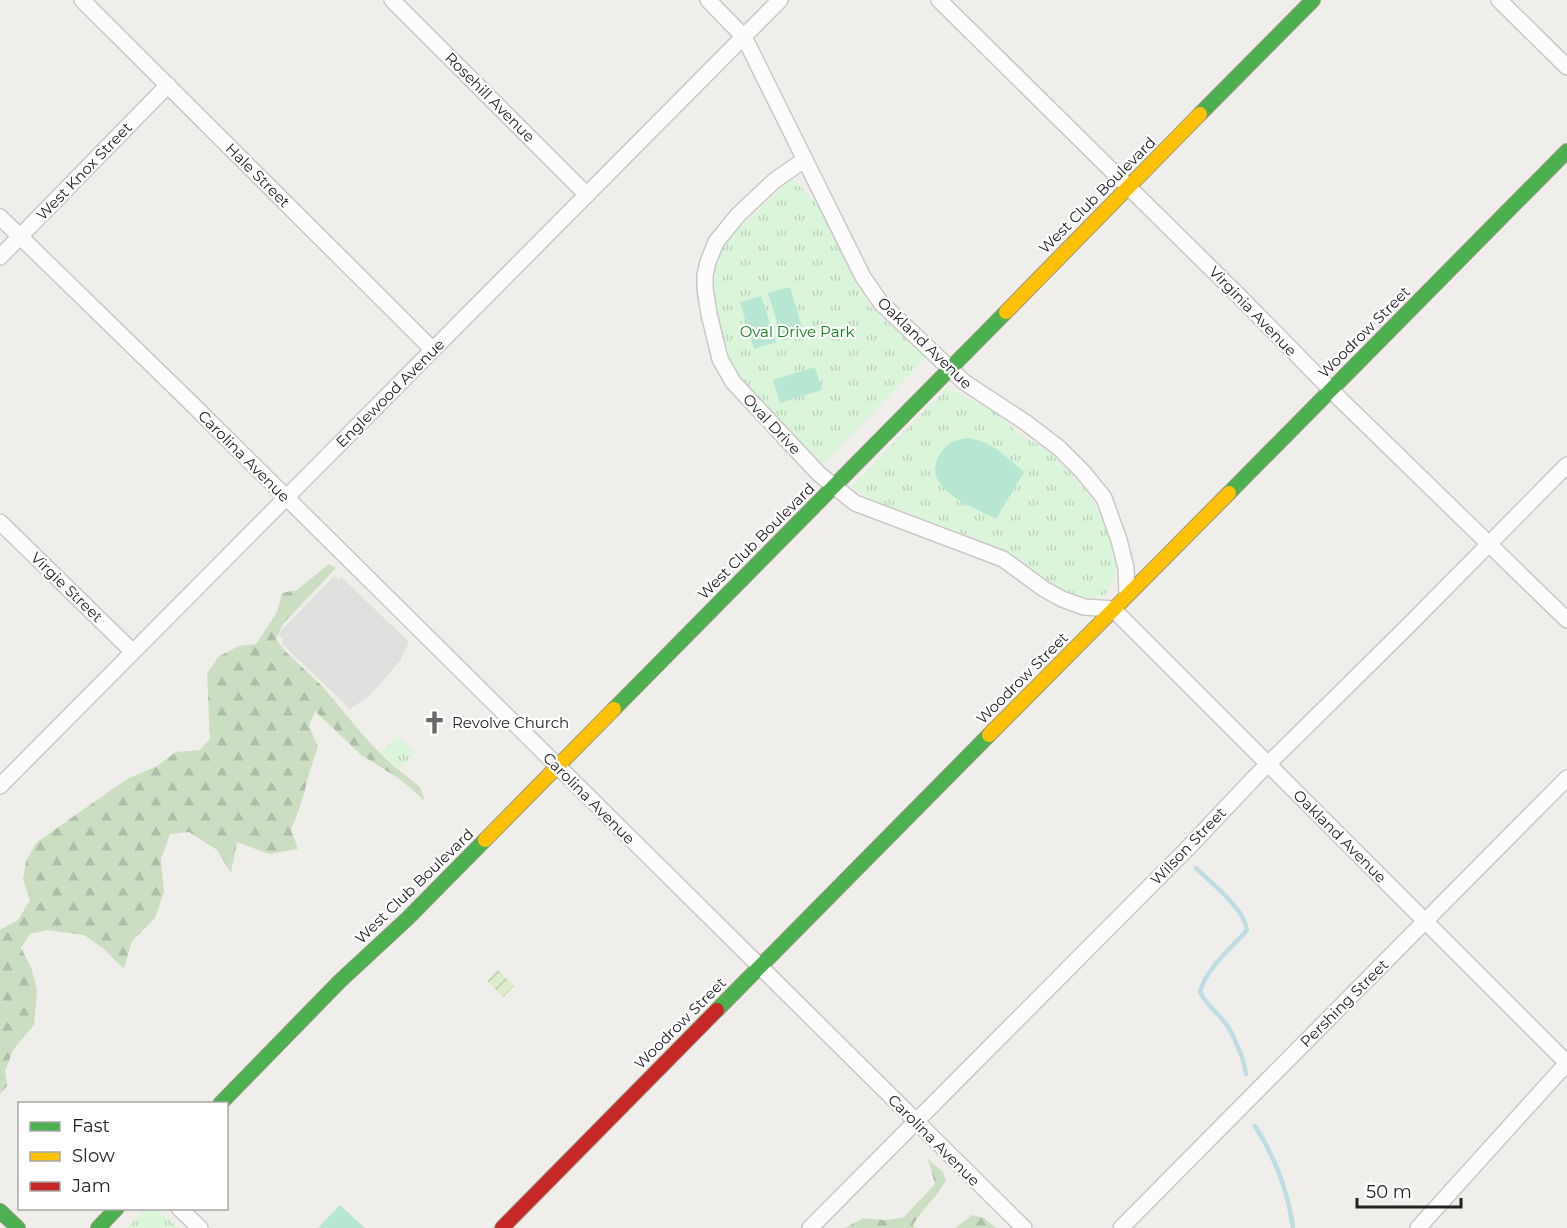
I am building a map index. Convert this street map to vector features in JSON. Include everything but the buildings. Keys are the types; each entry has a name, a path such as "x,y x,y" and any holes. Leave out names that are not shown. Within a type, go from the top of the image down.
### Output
{"street":[{"name":"Rosehill Avenue","path":"392,0 587,195"},
{"name":"Oakland Avenue","path":"708,0 744,37 863,276 880,303 969,387 1025,422 1059,448 1104,498 1119,540 1126,568 1128,594"},
{"name":"Englewood Avenue","path":"0,786 780,0"},
{"name":"Virginia Avenue","path":"939,0 1244,300 1330,390 1567,620"},
{"name":"West Club Boulevard","path":"222,1102 340,981 408,918 1313,0"},
{"path":"1499,0 1567,68"},
{"name":"Hale Street","path":"91,3 168,86 433,350"},
{"name":"West Knox Street","path":"0,257 168,86"},
{"name":"Woodrow Street","path":"502,1228 1567,151"},
{"name":"Oval Drive","path":"804,160 774,181 738,215 716,242 708,262 705,288 720,359 733,382 819,474 855,503 1003,560 1062,599 1084,607 1113,609"},
{"name":"Carolina Avenue","path":"0,217 1024,1228"},
{"name":"Wilson Street","path":"810,1228 1567,465"},
{"name":"Virgie Street","path":"0,522 133,652"},
{"name":"Oakland Avenue","path":"1113,609 1567,1063"},
{"name":"Pershing Street","path":"1121,1228 1567,778"},
{"path":"1418,1228 1567,1063"},
{"path":"98,1228 116,1210"},
{"path":"180,1210 200,1228"},
{"path":"0,1211 18,1228"}],"green space":[{"name":"Oval Drive Park","path":"792,179 818,205 871,307 926,358 823,464 730,374 712,295 712,280 717,255 731,235"},
{"path":"790,287 804,334 783,341 768,293"},
{"path":"761,296 776,342 754,349 740,302"},
{"path":"815,367 822,390 780,403 773,380"},
{"path":"947,388 995,412 1018,433 1047,450 1074,476 1093,500 1113,544 1117,565 1114,579 1105,595 1088,598 1065,593 1047,585 1005,554 951,528 925,521 870,499 851,487"},
{"path":"968,438 992,446 1024,472 996,519 953,496 937,479 935,469 943,449 953,442"},
{"path":"329,564 336,568 283,624 276,639 286,652 322,686 369,742 390,763 420,787 425,801 401,780 360,754 315,711 309,726 318,747 291,829 298,849 269,854 237,842 231,873 217,850 189,832 170,834 161,859 164,892 155,918 132,941 124,969 104,949 84,935 47,930 30,934 21,948 31,967 37,990 34,1025 13,1050 5,1071 7,1086 0,1094 0,930 18,920 30,900 23,879 26,861 37,842 127,779 157,766 176,752 200,750 210,739 207,674 219,656 239,646 256,644 277,612 282,593 297,590"},
{"path":"397,736 415,752 399,768 382,752"},
{"path":"498,970 514,986 503,997 487,981"},
{"path":"928,1159 942,1171 946,1180 913,1225 915,1228 845,1228 863,1218 885,1220 903,1218 935,1184"},
{"path":"340,1205 365,1228 318,1228"},
{"path":"145,1210 158,1210 178,1228 127,1228"},
{"path":"972,1215 984,1218 996,1228 955,1228"}],"shaded area":[{"path":"334,576 338,580 341,577 409,642 401,660 369,696 350,709 281,643 284,640 278,634"}],"waterway":[{"path":"1196,868 1234,905 1245,922 1247,930 1214,967 1200,992 1230,1030 1246,1074"},
{"path":"1255,1126 1280,1175 1293,1228"}],"traffic: fast":[{"path":"1200,114 1313,0"},
{"path":"1229,493 1567,151"},
{"path":"614,709 1006,312"},
{"path":"717,1010 989,735"},
{"path":"222,1102 340,981 408,918 485,840"},
{"path":"98,1228 115,1210"},
{"path":"0,1211 18,1228"}],"traffic: slow":[{"path":"1006,312 1200,114"},
{"path":"989,735 1229,493"},
{"path":"485,840 614,709"}],"traffic: jam":[{"path":"502,1228 717,1010"}],"place":[{"name":"Revolve Church","path":"434,722"}]}
